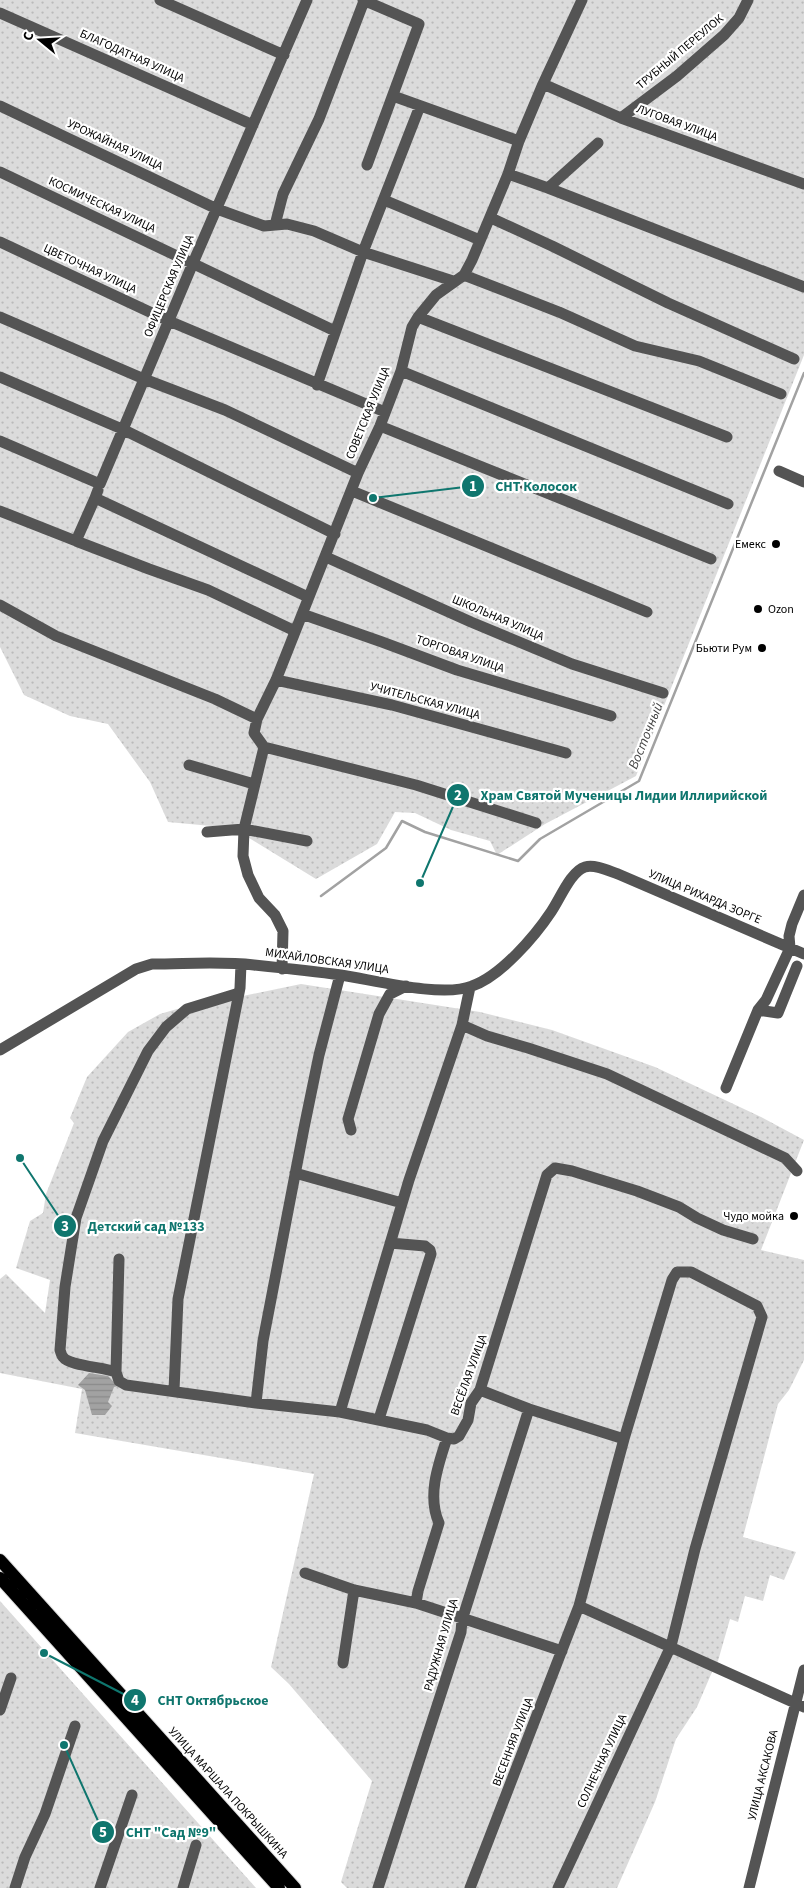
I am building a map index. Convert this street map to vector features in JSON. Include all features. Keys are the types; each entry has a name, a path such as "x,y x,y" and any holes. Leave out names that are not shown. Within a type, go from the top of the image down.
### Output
{"main road":[{"name":"УЛИЦА МАРШАЛА ПОКРЫШКИНА","path":"0,1560 295,1888"},
{"name":"УЛИЦА МАРШАЛА ПОКРЫШКИНА","path":"0,1578 279,1888"}],"street":[{"path":"160,0 284,55"},
{"name":"ОФИЦЕРСКАЯ УЛИЦА","path":"76,541 122,429 307,0"},
{"path":"275,225 283,194 319,119 363,0 420,24 367,165"},
{"path":"582,0 542,84 508,174 464,275 559,312 635,346 699,361 781,394"},
{"name":"ТРУБНЫЙ ПЕРЕУЛОК","path":"621,118 677,76 724,35 740,18 748,0"},
{"name":"БЛАГОДАТНАЯ УЛИЦА","path":"0,13 253,125"},
{"name":"ЛУГОВАЯ УЛИЦА","path":"542,84 621,118 804,184"},
{"path":"393,96 519,141"},
{"name":"УРОЖАЙНАЯ УЛИЦА","path":"0,106 217,209 264,226 287,224 314,231 363,252 453,281"},
{"path":"317,385 363,252 420,106"},
{"path":"548,188 598,143"},
{"name":"КОСМИЧЕСКАЯ УЛИЦА","path":"0,172 335,331"},
{"path":"508,174 804,287"},
{"path":"384,200 480,240"},
{"path":"490,218 668,303 794,359"},
{"name":"ЦВЕТОЧНАЯ УЛИЦА","path":"0,242 169,321 317,385 385,412"},
{"name":"СОВЕТСКАЯ УЛИЦА","path":"257,719 276,680 358,473 380,426 400,371 412,327 436,295 453,281 464,275"},
{"path":"0,317 144,379 225,410 358,473"},
{"path":"418,317 727,437"},
{"path":"400,371 728,504"},
{"path":"0,377 122,429 335,534"},
{"path":"380,426 711,559"},
{"path":"0,441 100,484"},
{"path":"779,471 804,482"},
{"path":"352,491 647,612"},
{"path":"95,498 308,597"},
{"path":"0,511 148,570 208,590 295,630"},
{"name":"ШКОЛЬНАЯ УЛИЦА","path":"326,557 572,664 663,693"},
{"path":"0,604 56,636 215,699 257,719 254,733 264,747 416,785 536,823"},
{"name":"ТОРГОВАЯ УЛИЦА","path":"302,614 457,670 611,716"},
{"name":"УЧИТЕЛЬСКАЯ УЛИЦА","path":"276,680 392,704 566,753"},
{"path":"264,747 244,829 243,856 248,876 259,898 275,915 283,931 282,969"},
{"path":"189,765 254,784"},
{"path":"207,832 244,829 307,841"},
{"name":"УЛИЦА РИХАРДА ЗОРГЕ","path":"470,987 483,982 519,952 551,913 576,872 586,867 594,866 610,871 790,948"},
{"path":"726,1088 758,1010 766,1000 790,948 789,936 792,924 804,895"},
{"path":"790,948 804,954"},
{"name":"МИХАЙЛОВСКАЯ УЛИЦА","path":"0,1050 136,969 152,964 242,964 340,975 406,986 445,990 470,987"},
{"path":"174,1390 178,1299 239,992 242,964"},
{"path":"758,1010 778,1014 797,966"},
{"path":"256,1403 264,1341 318,1055 340,975"},
{"path":"351,1130 348,1120 379,1014 390,994 406,986"},
{"path":"340,1412 402,1204 462,1025 470,987"},
{"path":"116,1372 107,1368 71,1362 63,1358 60,1350 65,1287 76,1218 103,1141 148,1051 166,1027 187,1009 239,992"},
{"path":"462,1025 487,1036 607,1074 785,1158 797,1171"},
{"name":"ВЕСЁЛАЯ УЛИЦА","path":"446,1438 454,1439 459,1436 468,1420 471,1403 480,1390 547,1175 555,1168 572,1171 637,1191 679,1207 723,1230 754,1239"},
{"path":"295,1173 402,1204"},
{"path":"379,1419 431,1254 426,1246 390,1243"},
{"path":"119,1259 116,1372 119,1382 126,1385 174,1390 256,1403 340,1412 427,1430 446,1438 435,1473 434,1511 439,1523 416,1603"},
{"name":"СОЛНЕЧНАЯ УЛИЦА","path":"558,1888 671,1646 694,1549 762,1317 757,1306 691,1272 677,1272 672,1280 624,1439"},
{"path":"480,1390 529,1409 624,1439"},
{"name":"РАДУЖНАЯ УЛИЦА","path":"378,1888 461,1632 462,1620 529,1409"},
{"name":"ВЕСЕННЯЯ УЛИЦА","path":"470,1888 579,1606 624,1439"},
{"path":"306,1573 354,1590 416,1603 462,1620 562,1651"},
{"path":"343,1664 354,1590"},
{"path":"579,1606 800,1704"},
{"name":"УЛИЦА АКСАКОВА","path":"749,1888 800,1704 804,1670"},
{"path":"0,1710 11,1678"},
{"path":"15,1888 25,1858 45,1814 75,1726"},
{"path":"100,1888 132,1794"},
{"path":"183,1888 196,1844"}],"shaded area":[{"path":"0,0 804,0 804,355 636,776 545,824 497,855 490,841 451,830 415,813 395,812 377,844 316,879 233,828 168,822 150,782 108,724 70,716 24,695 0,647"},
{"path":"301,984 480,1012 552,1030 655,1067 761,1117 804,1140 761,1250 804,1260 804,1360 789,1390 778,1404 743,1537 796,1552 784,1580 770,1575 763,1601 745,1596 738,1622 730,1619 718,1661 697,1707 676,1739 655,1802 617,1888 347,1888 341,1882 372,1781 289,1684 271,1667 314,1474 75,1433 82,1389 0,1373 0,1279 6,1274 45,1313 50,1280 16,1268 30,1221 43,1213 46,1194 74,1123 70,1118 87,1077 128,1032 160,1014 177,1009 197,1008"},
{"path":"89,1373 108,1376 118,1386 114,1387 108,1402 112,1406 105,1415 92,1415 85,1390 78,1385"},
{"path":"0,1601 256,1888 0,1888"}],"waterway":[{"name":"Восточный","path":"321,896 386,848 402,821 425,832 518,861 540,839 639,781 804,373"}],"place":[{"name":"СНТ Колосок","path":"373,498"},
{"name":"Емекс","path":"776,544"},
{"name":"Ozon","path":"758,609"},
{"name":"Бьюти Рум","path":"762,648"},
{"name":"Храм Святой Мученицы Лидии Иллирийской","path":"420,883"},
{"name":"Детский сад №133","path":"20,1158"},
{"name":"Чудо мойка","path":"794,1216"},
{"name":"СНТ Октябрьское","path":"44,1653"},
{"name":"СНТ \"Сад №9\"","path":"64,1745"}]}
